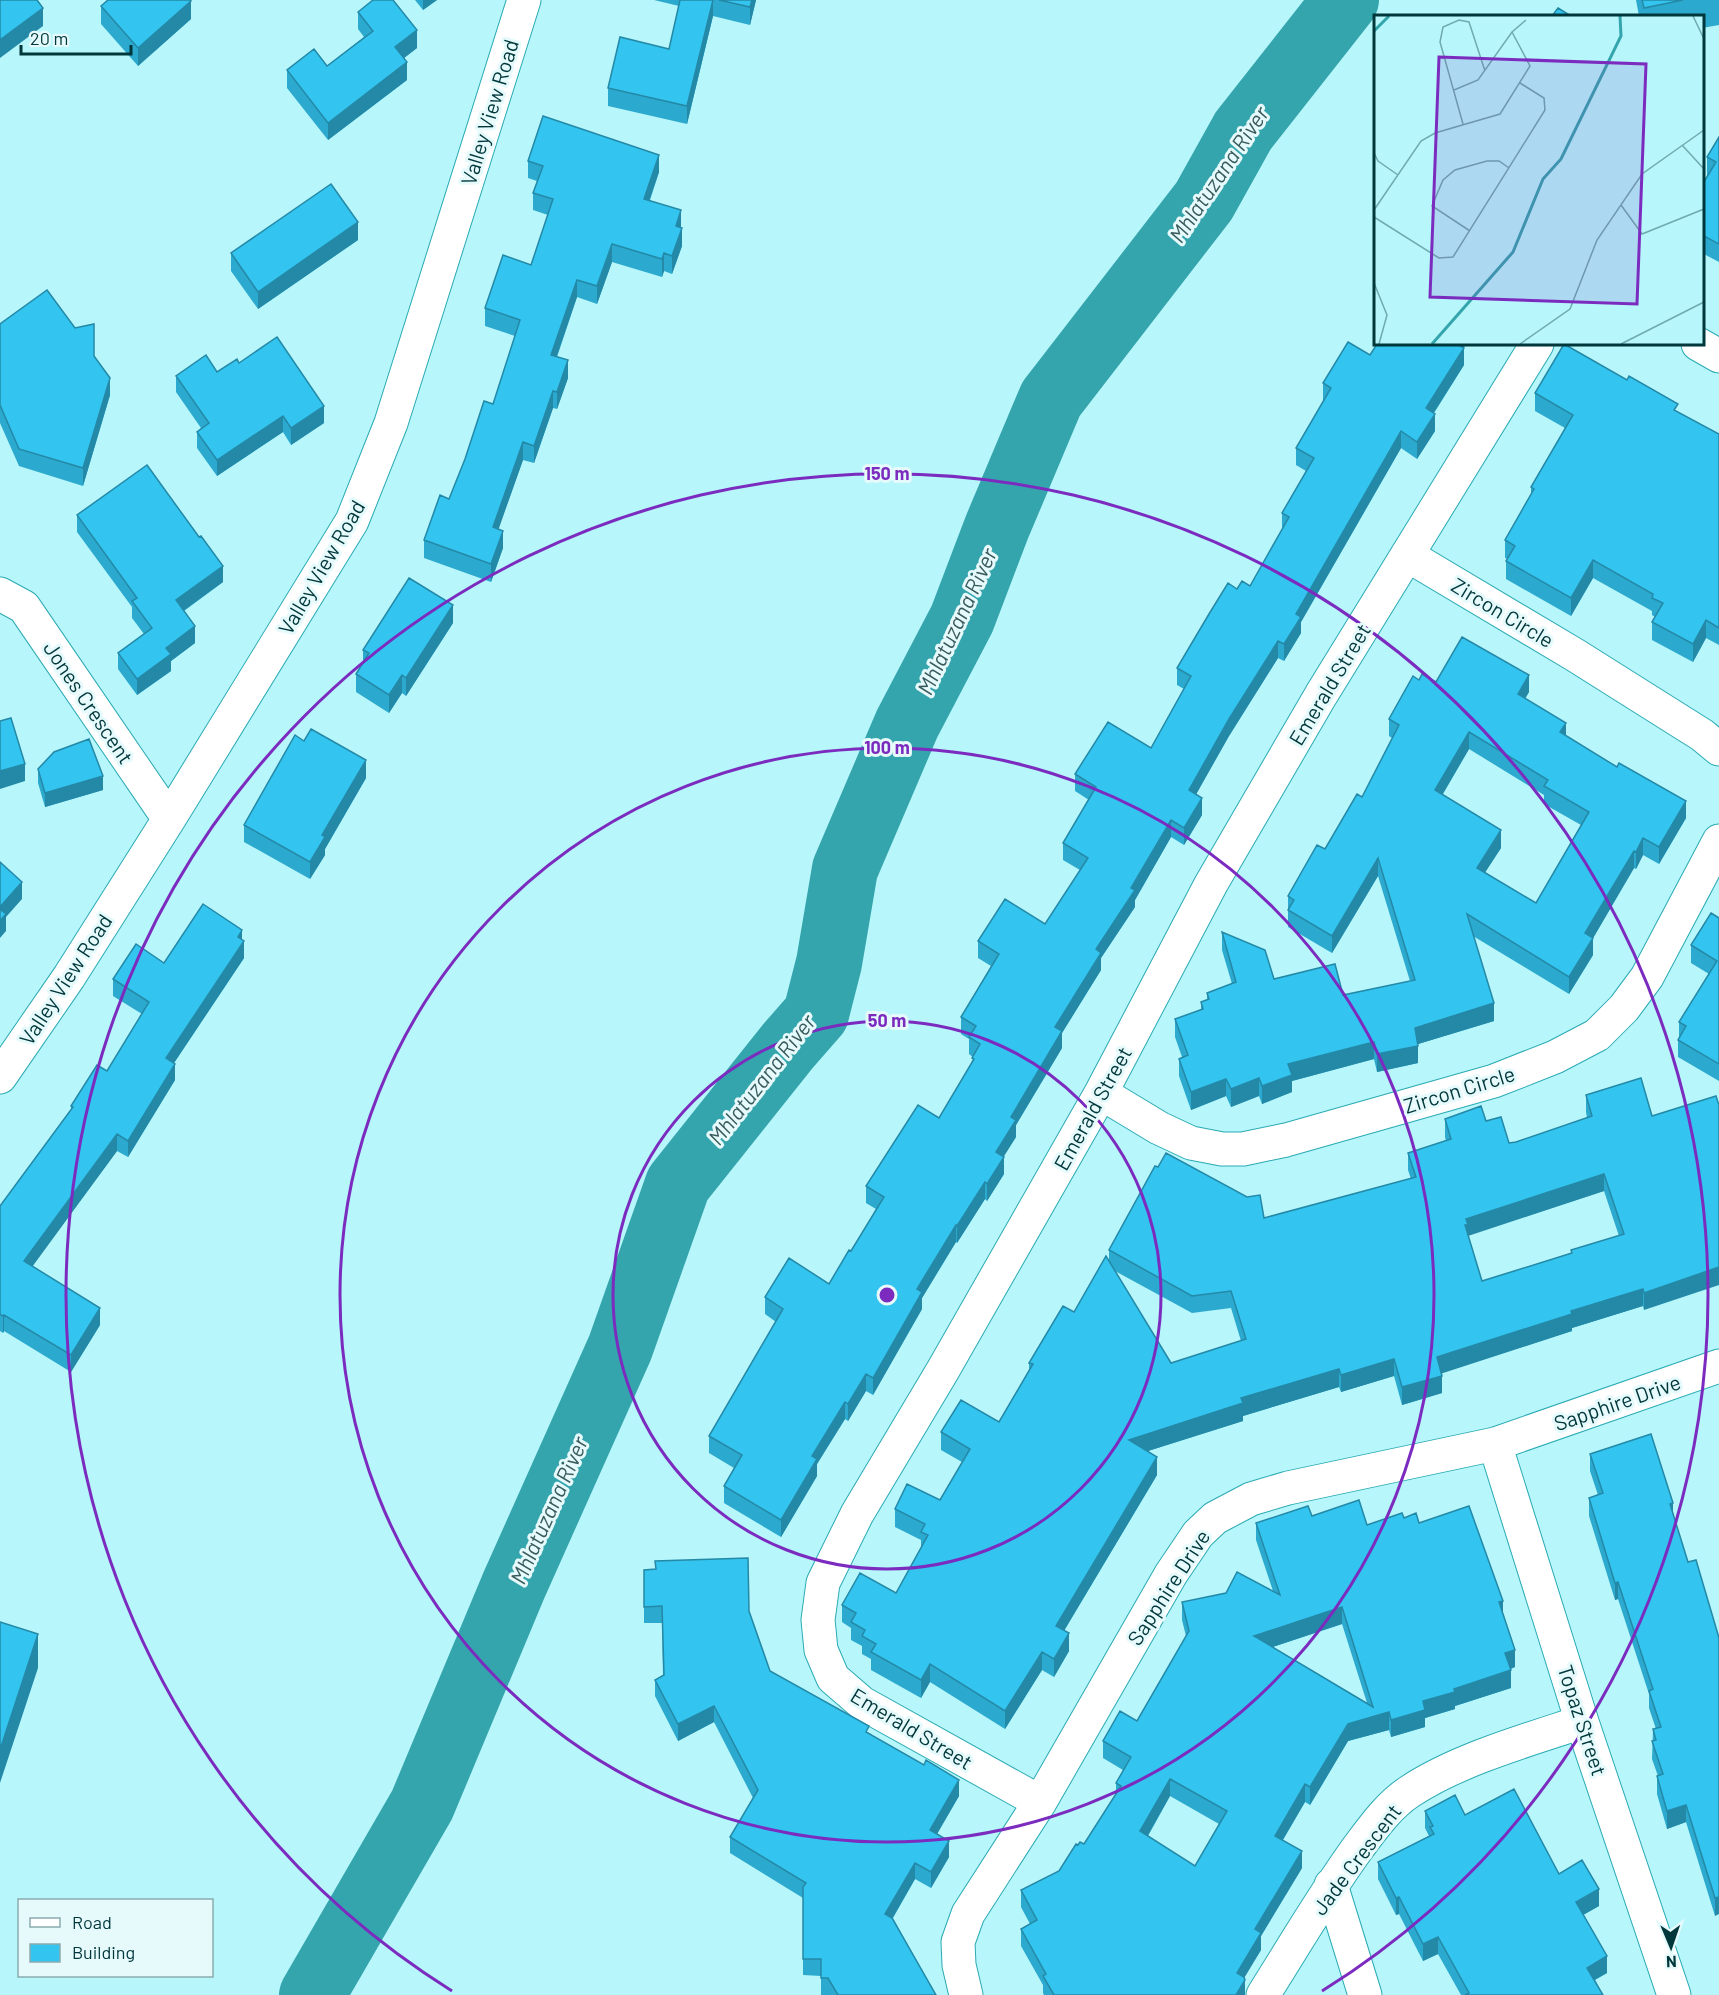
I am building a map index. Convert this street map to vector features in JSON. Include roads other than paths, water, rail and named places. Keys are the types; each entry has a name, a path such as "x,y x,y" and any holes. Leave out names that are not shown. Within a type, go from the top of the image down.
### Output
{"street":[{"name":"Valley View Road","path":"0,1077 69,976 169,819 352,522 391,423 524,0"},
{"name":"Emerald Street","path":"1040,1802 862,1703 833,1678 821,1650 818,1620 823,1583 857,1514 943,1370 1101,1094 1216,874 1321,695 1536,345"},
{"path":"1700,345 1719,356"},
{"name":"Zircon Circle","path":"1407,555 1584,661 1702,735 1719,749"},
{"name":"Jones Crescent","path":"0,594 24,607 169,819"},
{"name":"Zircon Circle","path":"1101,1094 1159,1128 1191,1143 1222,1149 1243,1149 1286,1140 1494,1081 1555,1057 1597,1035 1624,1008 1647,977 1719,841"},
{"name":"Sapphire Drive","path":"966,1995 959,1965 958,1942 968,1914 1040,1802 1171,1574 1198,1534 1215,1518 1251,1499 1288,1488 1495,1444 1719,1366"},
{"name":"Topaz Street","path":"1495,1444 1582,1722 1674,1995"},
{"name":"Jade Crescent","path":"1263,1995 1331,1885 1369,1833 1407,1793 1466,1763 1582,1722"},
{"path":"1331,1885 1365,1995"}],"waterway":[{"name":"Mhlatuzana River","path":"312,1995 422,1805 514,1585 620,1348 678,1184 816,1014 829,963 845,869 907,724 962,619 997,527 1051,399 1204,201 1243,131 1346,0"}]}
